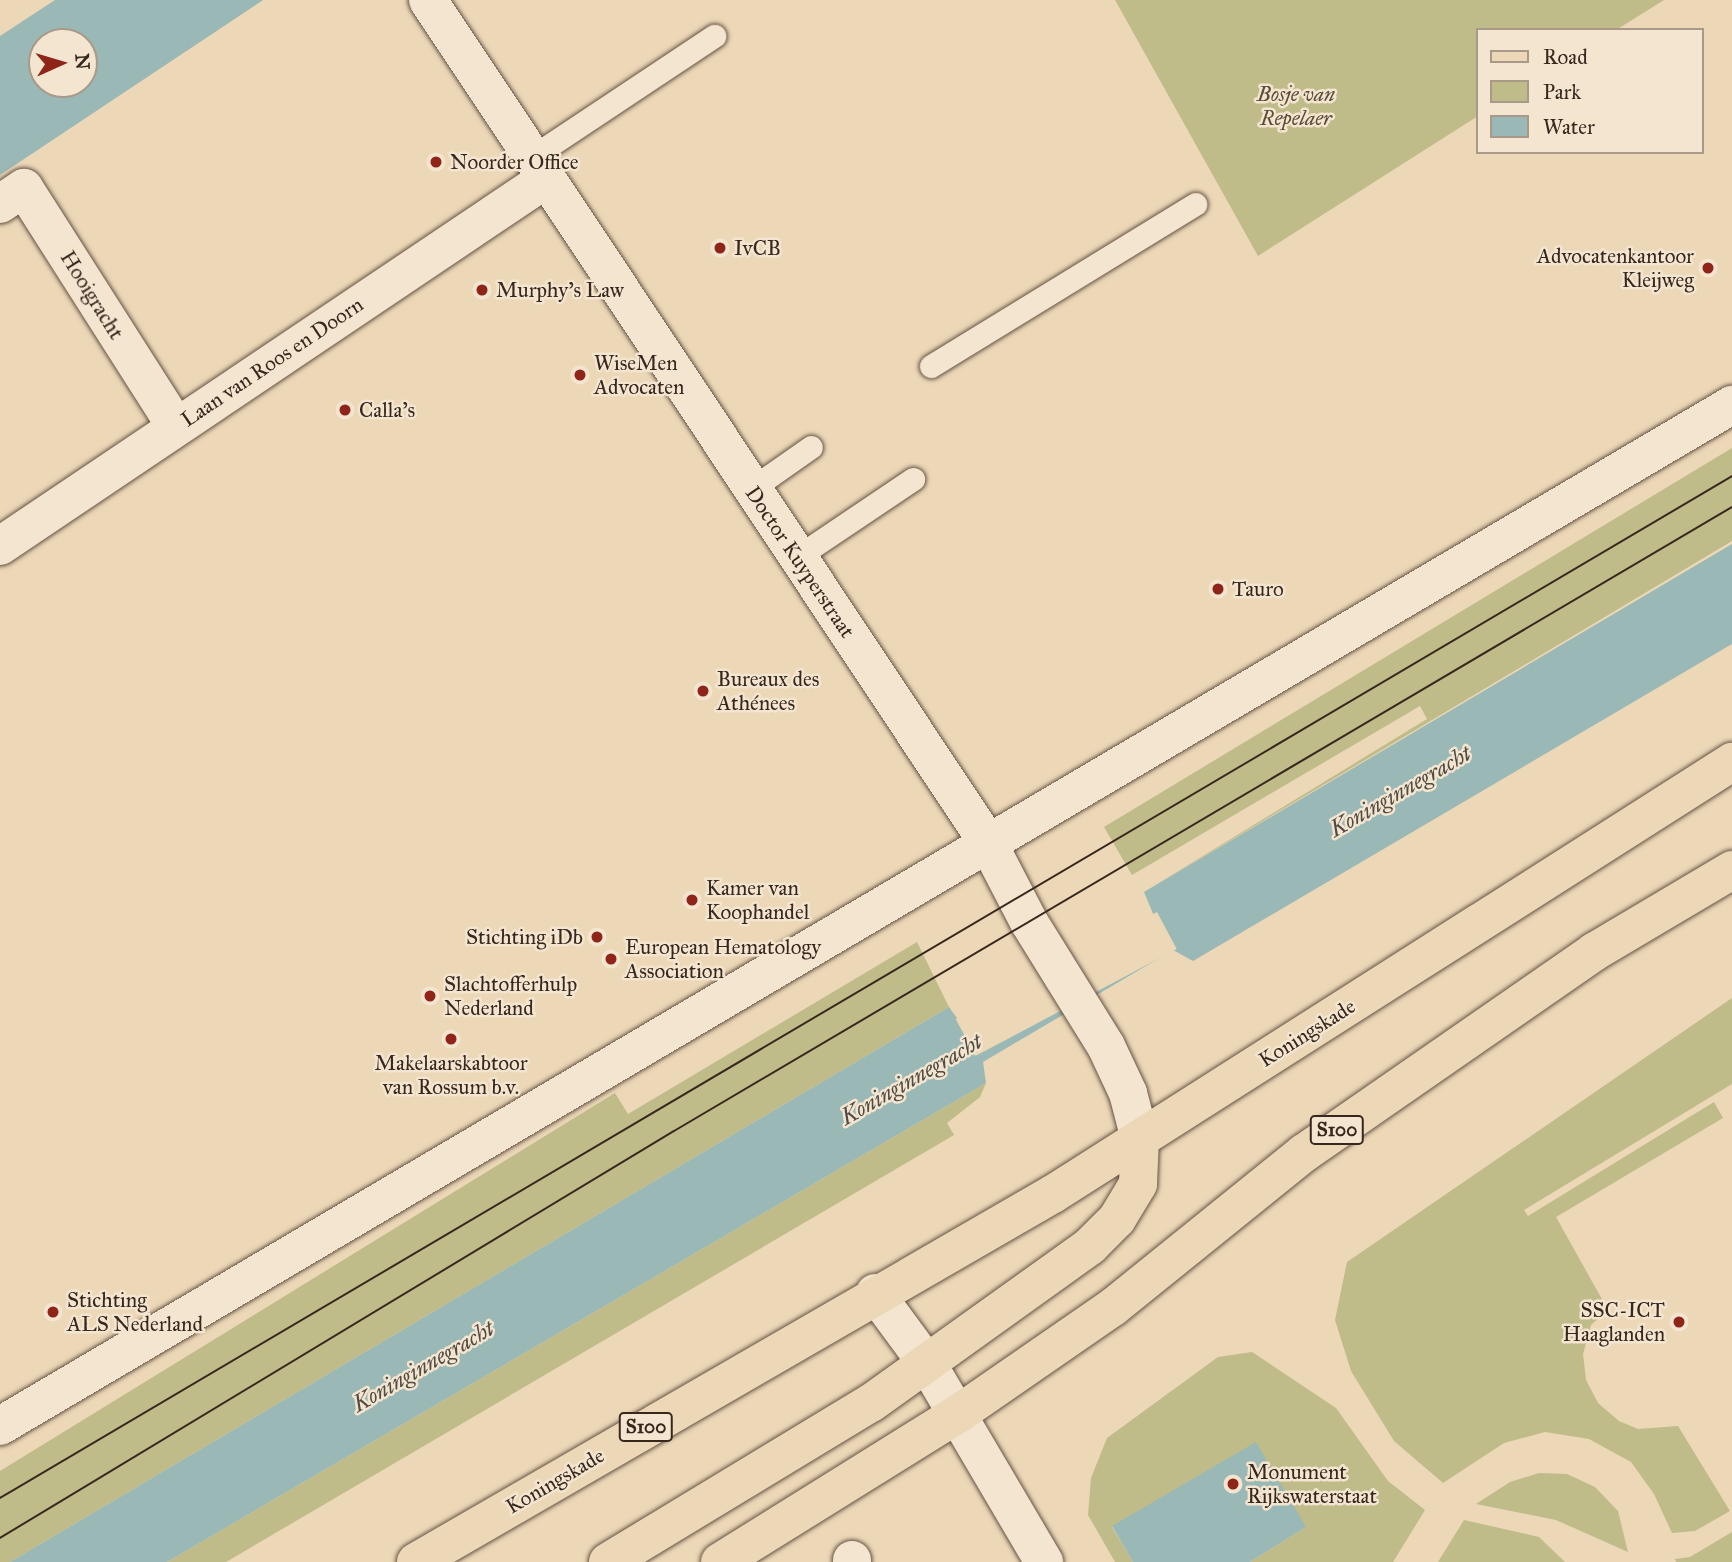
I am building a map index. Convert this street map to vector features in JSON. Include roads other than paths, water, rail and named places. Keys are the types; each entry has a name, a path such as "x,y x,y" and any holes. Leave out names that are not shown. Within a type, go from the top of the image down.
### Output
{"main road":[{"name":"Koningskade","path":"416,1562 1140,1139 1732,762"},
{"name":"S100","path":"720,1562 958,1414 1113,1307 1304,1153 1594,952 1732,870"},
{"path":"608,1562 928,1365 1117,1219 1138,1184 1140,1139"}],"street":[{"name":"Doctor Kuyperstraat","path":"428,0 988,843 1128,1093 1140,1139"},
{"name":"Laan van Roos en Doorn","path":"0,546 176,427 539,168"},
{"name":"Hooigracht","path":"0,204 24,188 176,427"},
{"path":"0,1426 1732,404"},
{"path":"875,1293 928,1365 958,1414 986,1471 1044,1562"}],"lane":[{"path":"539,168 714,36"},
{"path":"931,366 1195,204"},
{"path":"751,489 811,447"},
{"path":"797,557 913,479"}],"water":[{"path":"55,0 263,0 0,175 0,36"},
{"name":"Koninginnegracht","path":"1732,544 1732,644 1193,961 1173,950 983,1062 986,1083 167,1562 10,1562 949,1007 964,1028 1154,916 1144,892"},
{"name":"Monument Rijkswaterstaat","path":"1256,1442 1306,1527 1250,1562 1133,1562 1112,1526"}],"tram line":[{"path":"0,1498 1732,476"},
{"path":"0,1538 674,1131 1732,507"}],"place":[{"name":"Noorder Office","path":"436,162"},
{"name":"IvCB","path":"720,248"},
{"name":"Advocatenkantoor Kleijweg","path":"1708,268"},
{"name":"Murphy's Law","path":"482,290"},
{"name":"WiseMen Advocaten","path":"580,375"},
{"name":"Calla's","path":"345,410"},
{"name":"Tauro","path":"1218,589"},
{"name":"Bureaux des Athénees","path":"703,691"},
{"name":"Kamer van Koophandel","path":"692,900"},
{"name":"Stichting iDb","path":"597,937"},
{"name":"European Hematology Association","path":"611,959"},
{"name":"Slachtofferhulp Nederland","path":"430,996"},
{"name":"Makelaarskabtoor van Rossum b.v.","path":"451,1039"},
{"name":"Stichting ALS Nederland","path":"53,1312"},
{"name":"SSC-ICT Haaglanden","path":"1679,1322"},
{"name":"Monument Rijkswaterstaat","path":"1233,1484"}],"park label":[{"name":"Bosje van Repelaer","path":"1296,106"}]}
